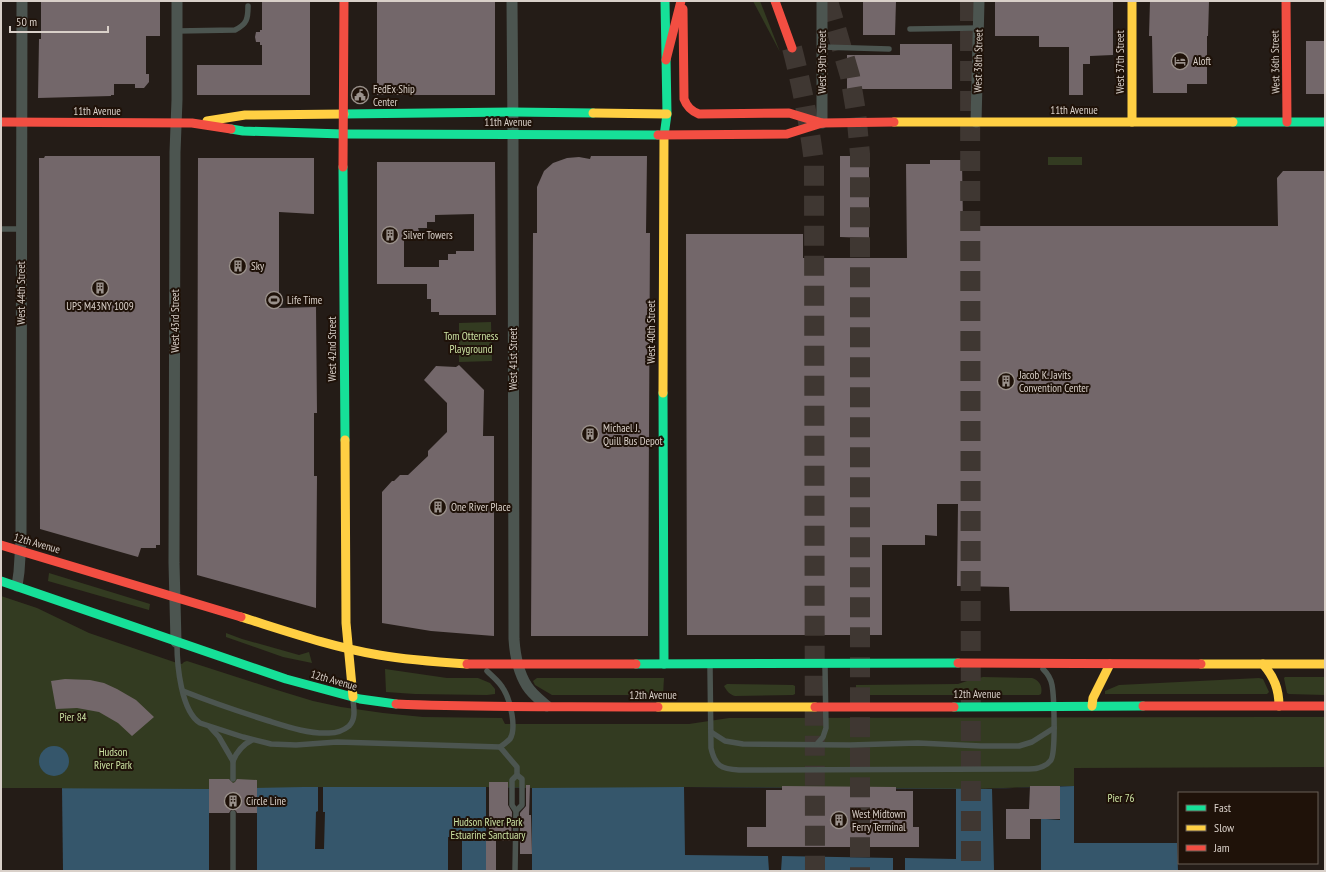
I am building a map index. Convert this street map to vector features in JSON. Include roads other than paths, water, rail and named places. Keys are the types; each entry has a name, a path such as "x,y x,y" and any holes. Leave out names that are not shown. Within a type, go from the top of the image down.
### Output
{"main road":[{"name":"West 42nd Street","path":"344,1 343,134 346,623 353,697"},
{"name":"West 40th Street","path":"664,664 663,214 664,135 669,113 665,1"},
{"name":"11th Avenue","path":"682,1 684,108 699,114 789,113 822,123"},
{"path":"666,60 682,1"},
{"path":"775,1 792,48 785,1"},
{"name":"West 37th Street","path":"1132,1 1132,122"},
{"name":"West 36th Street","path":"1286,1 1287,122"},
{"name":"11th Avenue","path":"1,122 192,123 245,115 513,112 669,113"},
{"name":"11th Avenue","path":"192,123 243,131 318,134 664,135 787,134 822,123 1325,122"},
{"name":"12th Avenue","path":"1,545 300,635 378,655 421,661 480,665 824,663 1325,664"},
{"name":"12th Avenue","path":"1,581 286,679 353,697 378,702 433,706 1325,706"},
{"path":"1092,706 1093,698 1110,664"},
{"path":"1263,664 1270,671 1278,688 1279,706"}],"street":[{"name":"West 44th Street","path":"17,586 20,551 22,1"},
{"name":"West 43rd Street","path":"176,642 174,563 177,1"},
{"name":"West 41st Street","path":"512,1 514,640 518,665 526,685 547,706"},
{"name":"West 39th Street","path":"822,1 822,123"},
{"name":"West 38th Street","path":"976,122 979,1"}],"lane":[{"path":"177,31 235,30 242,26 248,18 248,6"},
{"path":"910,29 978,28"},
{"path":"822,46 889,49"},
{"path":"1,229 21,229"},
{"path":"176,642 178,671 183,691 187,705 197,721 252,740 271,744 296,745 337,742 500,747 510,738 513,731 510,706 500,684 480,665"},
{"path":"816,744 821,740 825,733 824,663"},
{"path":"710,664 711,748 718,765 723,767 733,769 1029,770 1040,768 1050,762 1053,756 1054,748 1054,706 1052,684 1045,671 1039,664"},
{"path":"183,691 279,724 306,731 324,733 339,732 348,727 353,720 353,697"},
{"path":"208,726 219,737 233,761"},
{"path":"711,732 725,741 743,744 850,745 918,743 1020,746 1032,742 1054,728"},
{"path":"233,779 233,761 237,752 244,744 252,740"},
{"path":"500,747 517,767 517,775 512,780 512,805 516,812 515,871"},
{"path":"516,812 522,805 522,779 517,775"},
{"path":"233,813 233,871"}],"water":[{"path":"54,746 65,750 69,761 65,772 54,776 43,772 39,761 43,750"},
{"name":"Hudson River Park Estuarine Sanctuary","path":"1325,769 1325,871 1,871 1,788 209,789 304,787 684,787 992,789 1074,786"}],"tunnel":[{"path":"828,1 850,76 856,112 860,154 860,871"},
{"path":"970,1 971,871"},
{"path":"792,48 805,105 814,162 815,871"}],"place":[{"name":"Aloft","path":"1180,61"},
{"name":"FedEx Ship Center","path":"360,95"},
{"name":"Silver Towers","path":"390,235"},
{"name":"Sky","path":"238,266"},
{"name":"UPS M43NY 1009","path":"100,288"},
{"name":"Life Time","path":"274,300"},
{"name":"Jacob K. Javits Convention Center","path":"1006,381"},
{"name":"Michael J. Quill Bus Depot","path":"590,434"},
{"name":"One River Place","path":"438,507"},
{"name":"Circle Line","path":"233,801"},
{"name":"West Midtown Ferry Terminal","path":"839,820"}],"park label":[{"name":"Tom Otterness Playground","path":"471,342"},
{"name":"Pier 84","path":"73,717"},
{"name":"Hudson River Park","path":"113,758"},
{"name":"Pier 76","path":"1121,798"}]}
